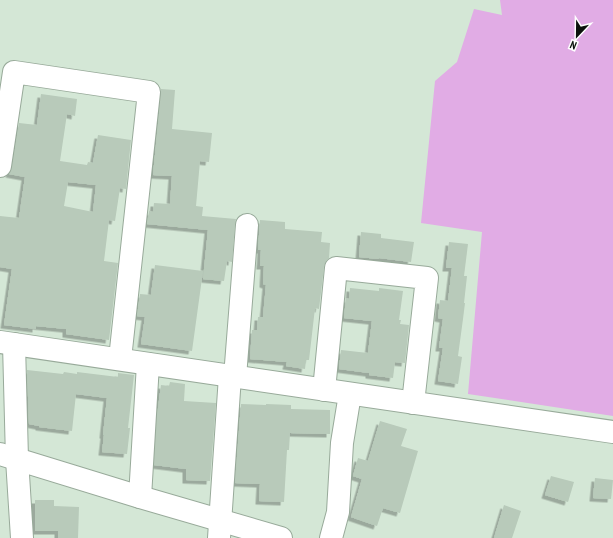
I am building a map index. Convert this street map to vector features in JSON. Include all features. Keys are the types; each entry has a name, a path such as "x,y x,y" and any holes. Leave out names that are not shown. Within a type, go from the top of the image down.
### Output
{"street":[{"path":"0,166 14,72 149,92 120,359"},
{"path":"220,529 232,376 247,225"},
{"path":"324,390 336,268 427,278 413,403"},
{"path":"22,538 9,456 7,343 613,432"},
{"path":"140,497 148,364"},
{"path":"331,538 338,512 342,443 350,394"},
{"path":"9,456 140,497 220,529 281,538"}],"shaded area":[{"path":"500,0 613,0 613,416 468,394 482,232 421,223 435,81 457,62 474,9 502,15"}],"building":[{"path":"161,89 175,90 172,129 212,133 209,162 200,161 196,206 203,207 202,216 236,219 232,262 227,261 224,281 203,279 208,230 147,224 149,211 153,212 154,203 170,204 172,176 153,175"},
{"path":"41,94 77,99 75,116 67,114 60,161 87,165 88,162 93,163 98,135 131,140 126,189 120,188 115,221 109,220 104,261 118,263 109,340 66,334 66,329 36,326 36,329 4,325 12,269 0,267 0,216 19,218 25,177 9,174 12,168 19,123 37,125","holes":["68,182 96,185 93,212 64,206"]},
{"path":"260,220 285,222 285,229 322,232 321,242 330,243 329,258 324,267 319,309 315,308 309,360 306,360 305,369 286,366 287,362 250,359 252,330 257,330 258,317 263,317 266,285 263,284 264,266 260,266 261,250 258,250"},
{"path":"361,232 381,234 381,238 414,242 411,262 359,257"},
{"path":"449,242 468,244 464,276 467,276 465,303 458,356 462,357 458,384 438,381 443,348 439,348 443,319 438,318 440,300 448,301 452,268 446,268"},
{"path":"155,265 203,271 192,351 141,344 145,317 137,316 140,294 151,295"},
{"path":"350,288 379,291 379,288 403,291 399,320 401,320 400,324 409,325 405,363 395,362 393,378 339,369 341,350 368,353 372,321 344,318 346,298 349,299"},
{"path":"27,370 63,374 64,372 77,374 77,372 118,377 118,373 134,375 128,428 130,428 127,454 102,452 107,398 76,394 72,431 39,427 29,424"},
{"path":"170,382 185,384 184,401 216,403 210,481 186,480 186,469 154,465 157,416 161,385 169,386"},
{"path":"241,404 291,405 291,409 330,410 330,434 290,433 289,450 287,450 284,502 259,501 260,484 235,483"},
{"path":"380,421 407,429 401,446 418,451 400,513 383,508 377,526 351,517 362,479 353,476 358,458 368,461"},
{"path":"551,476 574,482 568,502 545,495"},
{"path":"595,478 613,480 611,499 593,498"},
{"path":"35,500 54,500 54,506 79,507 78,538 58,538 58,531 35,531"},
{"path":"504,505 521,511 512,538 494,538"}]}
